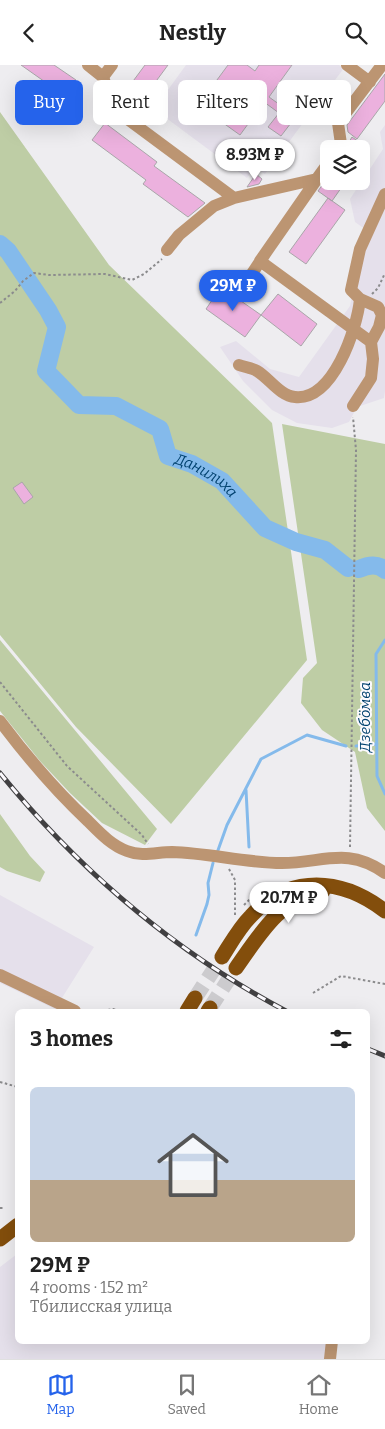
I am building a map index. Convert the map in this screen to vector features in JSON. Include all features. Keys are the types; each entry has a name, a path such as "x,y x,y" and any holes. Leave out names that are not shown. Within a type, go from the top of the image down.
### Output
{"main road":[{"path":"222,957 250,917 275,896 286,891 308,885 330,886 354,892 385,911"},
{"path":"236,968 266,926 276,915 294,901 319,892 339,890 354,892"},
{"path":"187,1009 195,998"},
{"path":"0,1239 15,1227"}],"street":[{"path":"88,65 103,77 114,109 234,198"},
{"path":"103,77 112,65"},
{"path":"347,65 370,82"},
{"path":"340,140 338,123 382,65"},
{"path":"260,290 247,281 320,175"},
{"path":"167,250 179,235 214,206 234,198 317,179"},
{"path":"352,405 370,378 373,359 371,341 379,327 382,308 363,300 351,290 360,249 385,194"},
{"path":"260,261 371,341"},
{"path":"239,365 257,371 288,395 296,398 316,392 334,373 355,328 363,300"},
{"path":"0,721 18,745 70,804 111,843 128,851 140,854 172,852 283,863 331,857 350,857 374,865 385,873"},
{"path":"0,975 71,1009"},
{"path":"330,1359 332,1344"}],"path":[{"path":"0,303 15,291 30,274 105,273 132,280 160,262 167,250"},
{"path":"363,300 378,288 385,273"},
{"path":"350,857 356,450 352,405"},
{"path":"0,682 67,766 142,835 154,854"},
{"path":"224,858 235,880 235,915"},
{"path":"313,993 341,976 385,984"},
{"path":"0,1083 15,1086"},
{"path":"0,1208 5,1208"}],"shaded area":[{"path":"186,65 339,65 344,68 335,80 277,80 277,125 302,125 265,174 255,167 247,178 168,119 168,90"},
{"path":"385,125 384,398 357,407 349,422 332,428 297,423 272,410 243,381 220,347 236,341 270,369 299,377 350,306 360,256 369,232 355,222 350,199 356,190 370,190 370,169 383,149 380,132"},
{"path":"0,895 94,947 55,1009 0,983"},
{"path":"15,1256 15,1344 330,1344 333,1359 0,1359 0,1267"}],"green space":[{"path":"0,112 109,265 272,423 307,660 171,824 76,727 0,635"},
{"path":"282,424 385,444 385,831 367,808 355,752 322,730 301,703 303,678 317,663"},
{"path":"0,640 157,829 145,845 102,823 40,761 0,711"},
{"path":"0,814 30,856 45,872 40,882 0,867"}],"building":[{"path":"21,65 54,65 76,80 42,80"},
{"path":"145,65 168,65 157,80 134,80"},
{"path":"228,65 247,65 255,71 259,65 292,65 281,80 277,80 277,86 269,97 277,103 277,112 267,104 267,80 217,80"},
{"path":"385,74 385,101 357,139 348,132 347,125 351,125 351,120"},
{"path":"277,116 277,125 289,125 281,136 268,127"},
{"path":"103,125 108,125 157,162 154,166 205,203 188,217 143,184 146,180 92,140"},
{"path":"226,125 247,125 240,135"},
{"path":"256,174 262,179 259,184 247,187"},
{"path":"320,188 320,190 340,190 332,201 318,191"},
{"path":"328,198 345,210 306,264 289,252"},
{"path":"221,287 261,315 245,337 206,309"},
{"path":"278,294 317,324 301,346 261,315"},
{"path":"22,482 33,497 24,504 13,488"}],"waterway":[{"name":"Данилиха","path":"0,244 8,251 48,310 57,327 46,371 79,405 116,406 160,429 168,456 192,464 222,481 265,528 296,542 325,550 348,568"},
{"name":"Данилиха","path":"359,569 372,565 379,566 385,570"},
{"name":"Дзебӧмва","path":"385,640 376,654 377,776 385,794"},
{"path":"217,853 227,825 261,759 307,735 346,746"},
{"path":"356,746 377,744"},
{"path":"246,790 249,847"},
{"path":"196,935 207,904 209,895 208,883 213,863"}],"tunnel":[{"path":"195,998 222,957"},
{"path":"210,1008 236,968"}],"railway":[{"path":"0,773 62,843 131,906 206,963 282,1009"},
{"path":"370,1050 385,1056"}]}
